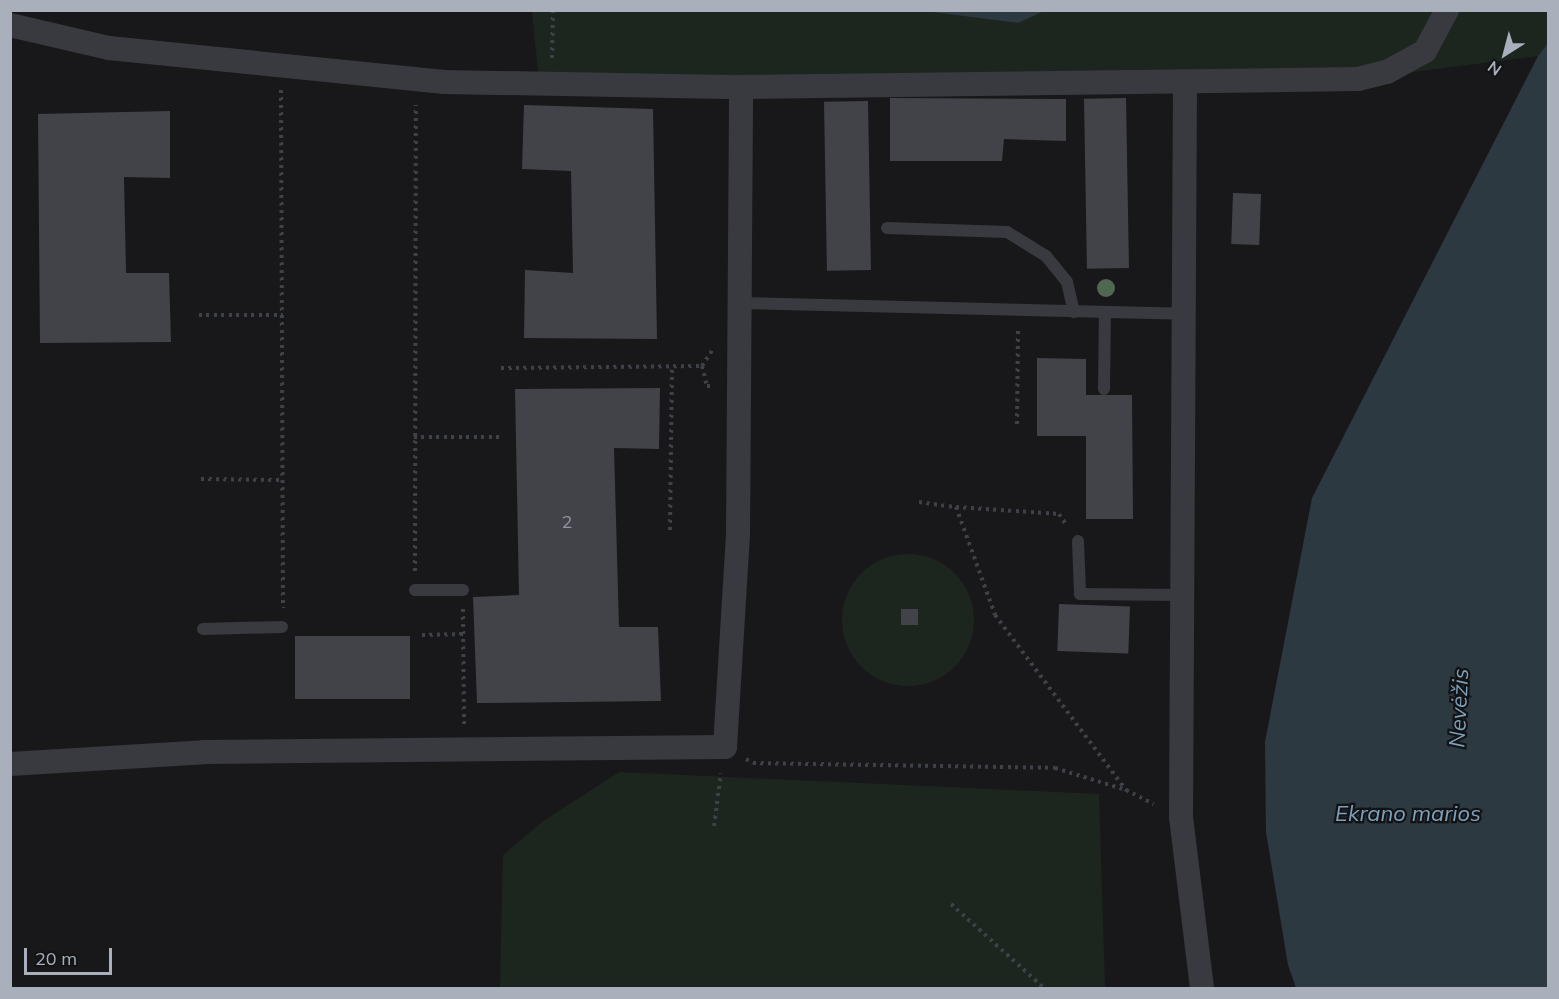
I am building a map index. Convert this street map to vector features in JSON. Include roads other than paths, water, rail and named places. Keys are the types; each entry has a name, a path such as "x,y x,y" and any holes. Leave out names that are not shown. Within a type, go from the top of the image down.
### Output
{"street":[{"path":"10,26 109,48 416,79 741,87 1358,79 1387,72 1425,51 1447,10"},
{"path":"1185,82 1180,595 1181,817 1202,988"},
{"path":"10,764 204,753 464,752 725,747 738,535 741,87"}],"lane":[{"path":"887,228 1007,232 1046,256 1067,282 1074,312"},
{"path":"740,303 1182,314"},
{"path":"1104,389 1106,312"},
{"path":"1078,541 1080,594 1180,595"},
{"path":"415,590 463,590"},
{"path":"203,629 282,627"}],"water":[{"path":"925,11 1044,11 1018,23"},
{"name":"Ekrano marios","path":"1548,43 1548,988 1296,988 1288,965 1266,832 1265,742 1312,498 1538,56"}],"water label":[{"name":"Nevėžis","path":"1459,708"}]}
